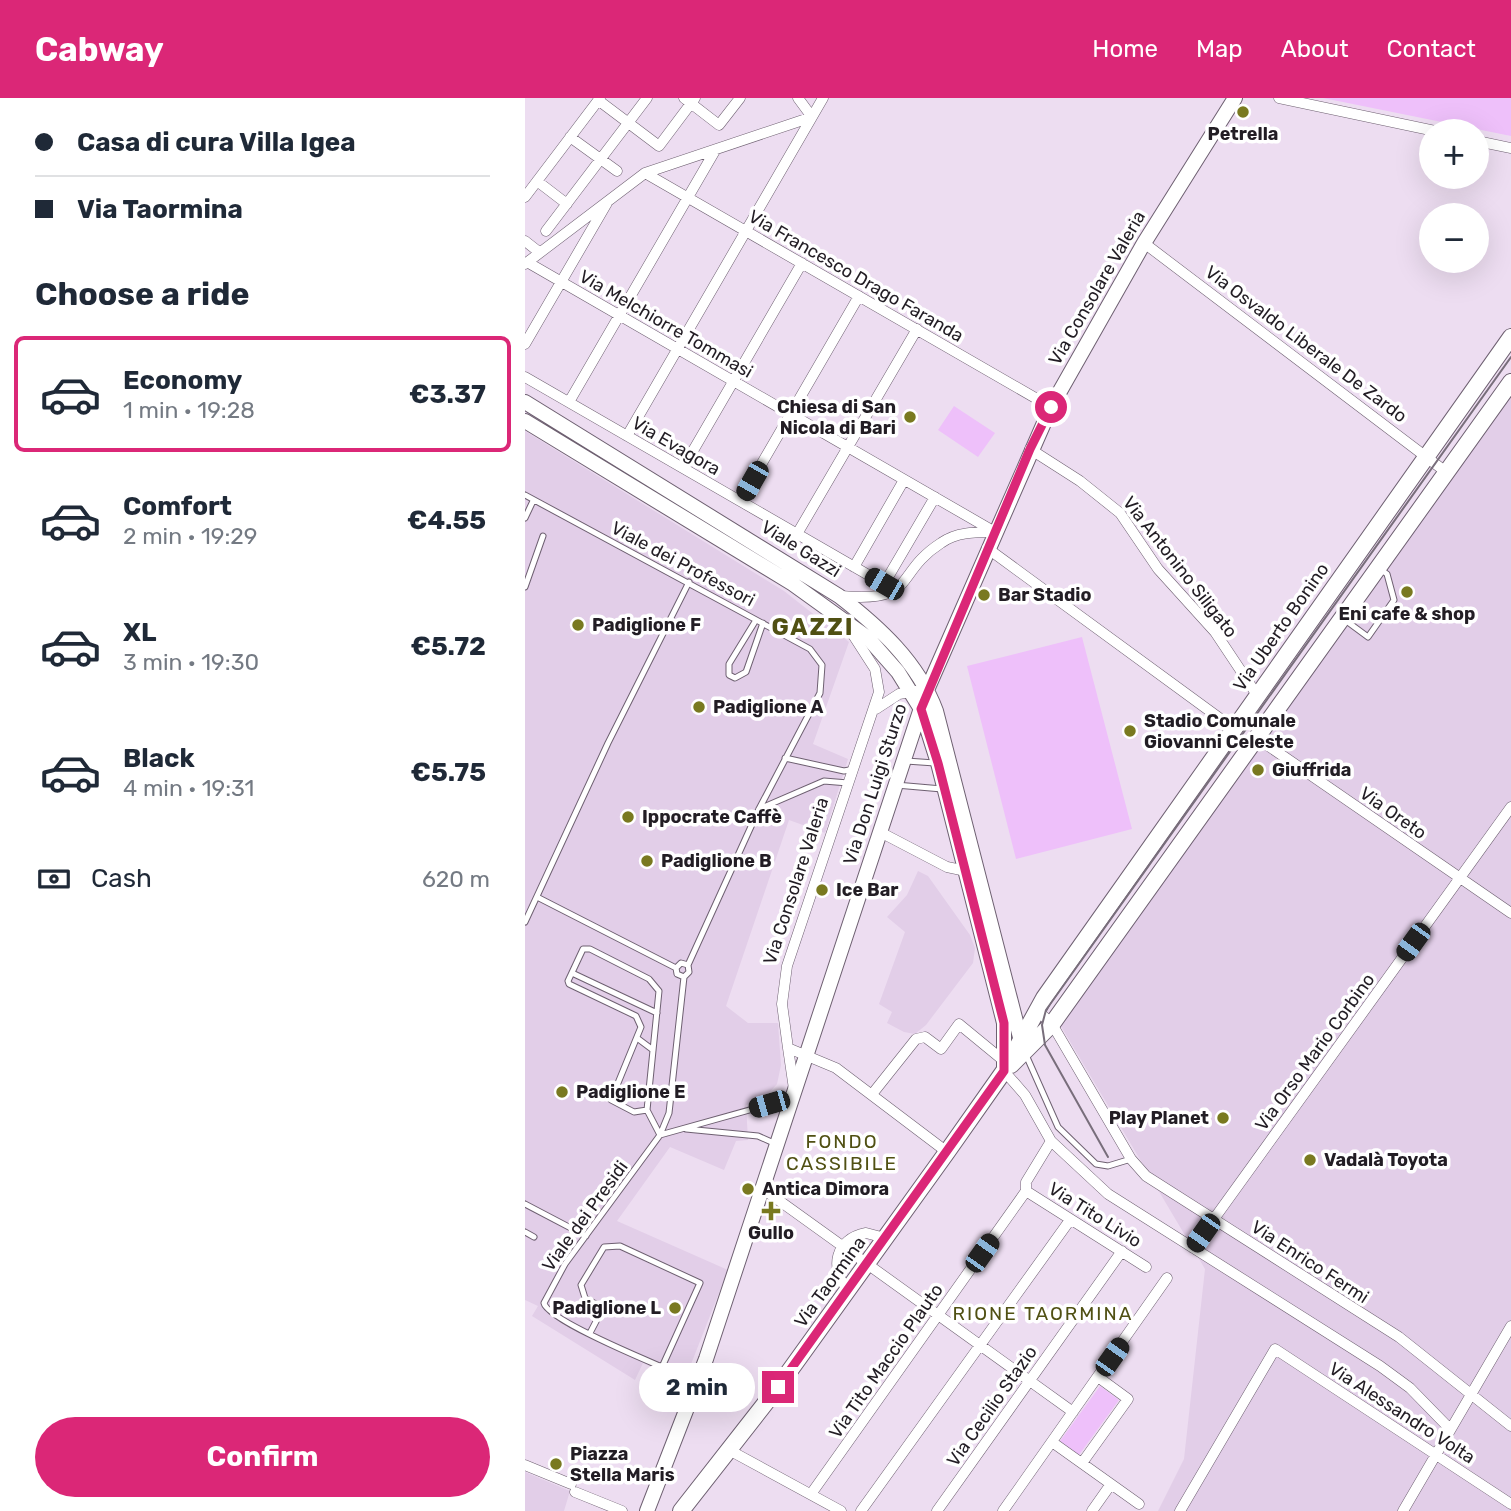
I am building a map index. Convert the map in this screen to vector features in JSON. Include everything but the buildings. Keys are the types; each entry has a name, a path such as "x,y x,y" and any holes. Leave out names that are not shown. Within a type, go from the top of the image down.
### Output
{"main road":[{"name":"Via Consolare Valeria","path":"995,532 1051,407 1145,243 1235,98"},
{"name":"Via Uberto Bonino","path":"1028,1045 1037,1010 1233,728 1511,337"},
{"path":"1004,1023 1011,1037 1028,1045 1052,1024 1511,382"},
{"name":"Viale Gazzi","path":"525,402 839,596 892,643 913,666 936,711 1008,989 1028,1045"},
{"name":"Viale Gazzi","path":"525,421 793,584 842,617 881,652 910,691 921,709 938,763 966,871 1004,1023 1004,1066"},
{"name":"Via Don Luigi Sturzo","path":"806,1054 927,690 995,532"},
{"path":"1008,989 1020,1002 1037,1010"},
{"name":"Via Taormina","path":"681,1511 848,1290 947,1152 1004,1066 1028,1045"},
{"path":"647,1511 706,1359 806,1054"}],"street":[{"path":"546,231 647,98"},
{"path":"525,197 599,99 659,146 690,100 719,125 740,98"},
{"path":"798,98 812,117"},
{"path":"627,436 823,98"},
{"path":"1279,98 1419,128"},
{"path":"526,263 645,173 812,117"},
{"path":"571,137 617,171"},
{"path":"1489,143 1511,148"},
{"path":"569,402 716,149"},
{"name":"Via Francesco Drago Faranda","path":"645,173 1051,407"},
{"path":"537,181 567,204"},
{"path":"525,344 612,196"},
{"path":"525,241 539,252"},
{"name":"Via Osvaldo Liberale De Zardo","path":"1145,243 1446,472"},
{"name":"Via Melchiorre Tommasi","path":"526,263 995,532"},
{"path":"683,468 802,263"},
{"path":"740,501 859,296"},
{"path":"797,534 916,329"},
{"name":"Via Evagora","path":"525,377 884,584 935,497"},
{"name":"Via Antonino Siligato","path":"1030,449 1080,481 1120,513 1158,569 1215,632 1257,695"},
{"path":"854,567 904,480"},
{"path":"839,596 888,595 902,585 943,541 971,533 995,532"},
{"path":"987,548 1233,728"},
{"name":"Via Consolare Valeria","path":"793,1095 782,1004 787,966 876,709 879,692 875,669 842,617"},
{"path":"876,709 890,698 910,691 927,690"},
{"name":"Via Oreto","path":"1257,738 1511,913"},
{"name":"Via Orso Mario Corbino","path":"1193,1248 1511,807"},
{"path":"880,832 947,867 966,871"},
{"name":"Via Enrico Fermi","path":"1037,1010 1052,1024 1131,1159 1146,1176 1399,1337 1511,1426"},
{"path":"873,1093 916,1039 925,1037 941,1049 960,1024 1004,1066 1025,1095 1051,1141 1108,1194 1389,1372 1410,1388 1450,1429"},
{"path":"788,1048 837,1068 947,1152"},
{"name":"Via Tito Maccio Plauto","path":"811,1494 1026,1191 1026,1182 1051,1141"},
{"path":"763,1189 1073,1412"},
{"name":"Via Tito Livio","path":"1026,1191 1146,1267"},
{"path":"861,1511 1070,1220"},
{"path":"848,1290 836,1271 842,1246 848,1240 866,1233 885,1238"},
{"name":"Via Cecilio Stazio","path":"937,1511 1122,1251"},
{"path":"1003,1511 1167,1278"},
{"path":"1403,1511 1511,1326"},
{"name":"Via Alessandro Volta","path":"1180,1511 1275,1349 1511,1504"},
{"path":"1082,1463 1128,1399 1098,1377"},
{"path":"1052,1442 1139,1504"},
{"path":"729,1450 841,1511"},
{"path":"525,1465 622,1511"},
{"path":"1092,1511 1111,1484"}],"lane":[{"name":"Viale dei Professori","path":"525,495 810,649 822,665 820,692 785,758"},
{"path":"525,518 533,501"},
{"path":"525,587 530,578 527,566 543,536"},
{"path":"1342,618 1369,636 1394,600 1387,574 1378,568"},
{"path":"525,922 608,743 689,583"},
{"path":"756,620 729,664 729,675 735,678 746,672 763,623"},
{"path":"537,897 675,968 677,974 684,977 689,972 688,965 785,758 844,771 854,769"},
{"path":"903,761 938,763"},
{"path":"759,809 824,781 849,784"},
{"path":"895,785 945,789"},
{"path":"647,1110 634,1112 611,1100 641,1027 636,1016 569,984 583,949 590,949 655,985 659,991 647,1110 660,1135 793,1095"},
{"path":"675,968 681,963 688,965"},
{"path":"572,973 657,1013"},
{"name":"Viale dei Presidi","path":"590,1333 552,1315 544,1303 586,1236 615,1200 660,1135 669,1114 684,977"},
{"path":"637,1038 653,1050"},
{"path":"1028,1045 1032,1074 1058,1126 1095,1164 1108,1166 1131,1159"},
{"path":"1004,1066 1020,1065 1032,1074"},
{"path":"683,1128 758,1136 777,1145"},
{"path":"525,1204 586,1236"},
{"path":"525,1232 534,1237"},
{"path":"620,1246 699,1283 661,1367 590,1333 603,1308 585,1298 581,1285 604,1247 620,1246"}],"shaded area":[{"path":"1323,98 1511,98 1511,136 1489,132 1489,119 1427,119"},
{"path":"1511,377 1511,1511 1158,1511 1184,1459 1205,1269 1062,1028 1056,1012"},
{"path":"954,406 995,433 978,457 938,430"},
{"path":"525,431 784,591 849,642 813,744 848,759 825,833 789,820 726,1006 748,1023 778,1023 781,1065 777,1084 766,1096 746,1105 748,1140 736,1141 724,1170 670,1147 617,1221 728,1270 684,1382 643,1363 635,1380 532,1316 538,1306 525,1300"},
{"path":"1082,637 1132,829 1016,859 967,666"},
{"path":"918,871 928,876 970,935 975,948 973,963 926,1025 915,1034 904,1032 887,1023 892,1012 879,1004 905,932 887,917 907,895"},
{"path":"1100,1386 1119,1400 1079,1455 1060,1441"},
{"path":"525,1472 570,1491 564,1511 525,1511"}],"tram line":[{"path":"1108,1157 1045,1045 1042,1025 1046,1010 1511,357"}],"place":[{"name":"Petrella","path":"1243,112"},
{"name":"Chiesa di San Nicola di Bari","path":"910,417"},
{"name":"Eni cafe & shop","path":"1407,592"},
{"name":"Bar Stadio","path":"984,595"},
{"name":"Padiglione F","path":"578,625"},
{"name":"Padiglione A","path":"699,707"},
{"name":"Stadio Comunale Giovanni Celeste","path":"1130,731"},
{"name":"Giuffrida","path":"1258,770"},
{"name":"Ippocrate Caffè","path":"628,817"},
{"name":"Padiglione B","path":"647,861"},
{"name":"Ice Bar","path":"822,890"},
{"name":"Padiglione E","path":"562,1092"},
{"name":"Play Planet","path":"1223,1118"},
{"name":"Vadalà Toyota","path":"1310,1160"},
{"name":"Antica Dimora","path":"748,1189"},
{"name":"Gullo","path":"771,1211"},
{"name":"Padiglione L","path":"675,1308"},
{"name":"Piazza Stella Maris","path":"556,1464"}],"district":[{"name":"GAZZI","path":"813,627"},
{"name":"FONDO CASSIBILE","path":"842,1152"},
{"name":"RIONE TAORMINA","path":"1043,1313"}],"route":[{"path":"778,1387 1004,1071 1004,1023 938,763 921,709 1030,449 1051,407"}]}
